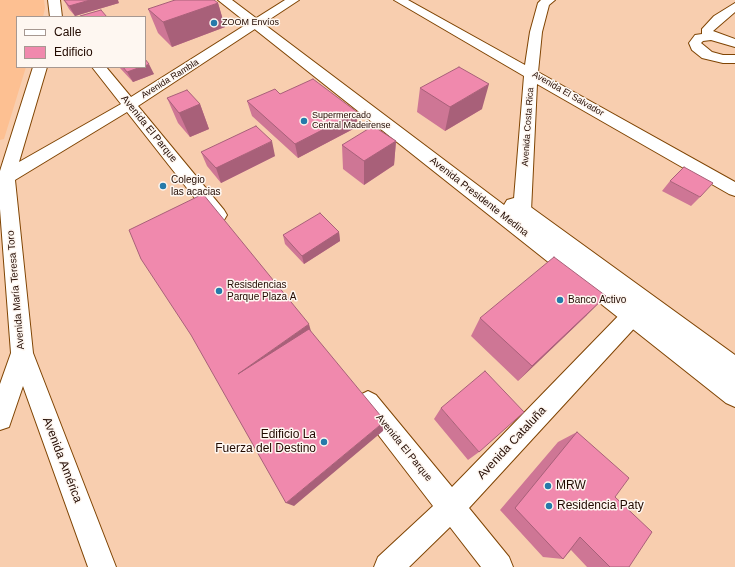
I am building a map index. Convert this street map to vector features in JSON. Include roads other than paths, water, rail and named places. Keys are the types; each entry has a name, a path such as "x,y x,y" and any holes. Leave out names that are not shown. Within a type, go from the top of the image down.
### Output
{"street":[{"path":"54,0 57,16"},
{"name":"Avenida Presidente Medina","path":"224,0 260,21 522,210 734,366"},
{"name":"Avenida Presidente Medina","path":"241,0 260,21 735,394"},
{"name":"Avenida Rambla","path":"3,179 129,105 293,0"},
{"name":"Avenida El Salvador","path":"400,0 735,190"},
{"name":"Avenida Costa Rica","path":"522,210 531,73 536,32 544,1"},
{"path":"711,36 707,32 708,29 718,18 735,6"},
{"path":"735,43 727,39 711,36 699,38 695,43 696,47 714,58 735,59"},
{"name":"Avenida María Teresa Toro","path":"0,418 22,353 3,179 40,68"},
{"name":"Avenida El Parque","path":"100,68 228,229"},
{"name":"Avenida Cataluña","path":"388,567 451,508 633,315"},
{"name":"Avenida América","path":"22,353 102,567"},
{"name":"Avenida El Parque","path":"357,390 499,567"}],"place":[{"name":"ZOOM Envíos","path":"214,23"},
{"name":"Supermercado Central Madeirense","path":"304,121"},
{"name":"Colegio las acacias","path":"163,186"},
{"name":"Resisdencias Parque Plaza A","path":"219,291"},
{"name":"Banco Activo","path":"560,300"},
{"name":"Edificio La Fuerza del Destino","path":"324,442"},
{"name":"MRW","path":"548,486"},
{"name":"Residencia Paty","path":"549,506"}]}
